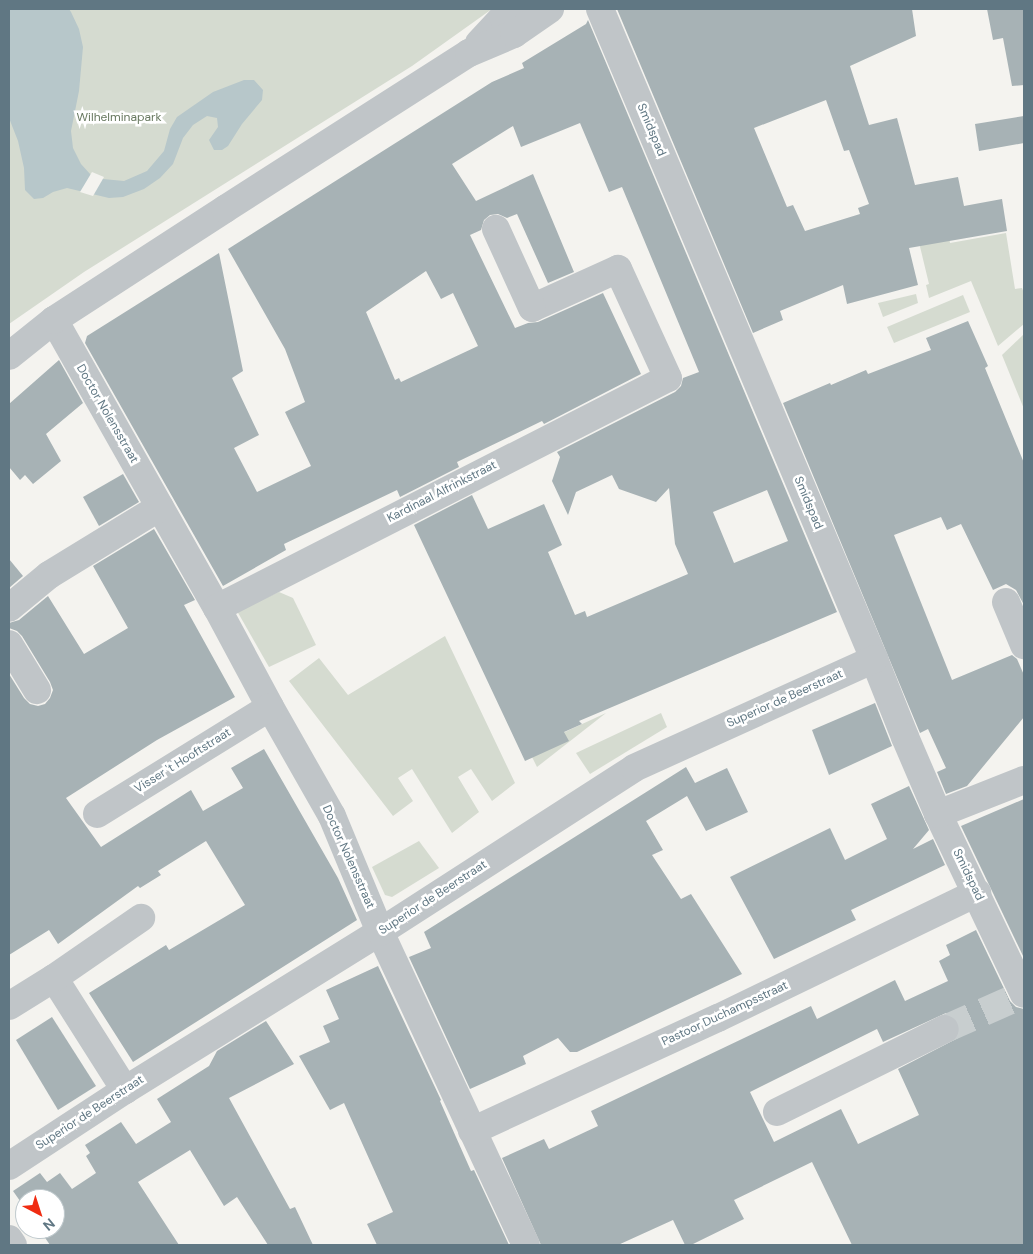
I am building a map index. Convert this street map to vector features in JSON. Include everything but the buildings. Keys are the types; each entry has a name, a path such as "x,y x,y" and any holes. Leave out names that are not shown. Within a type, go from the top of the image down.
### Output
{"street":[{"path":"469,53 503,18 515,9"},
{"path":"9,356 54,320 469,53 514,34 550,9"},
{"name":"Smidspad","path":"600,9 938,814 977,893 1020,995"},
{"name":"Kardinaal Alfrinkstraat","path":"217,608 668,378 618,269 532,308 496,229"},
{"name":"Doctor Nolensstraat","path":"54,320 332,816 380,932 526,1245"},
{"path":"9,608 49,575 160,507"},
{"path":"1006,602 1024,645"},
{"path":"9,644 37,690"},
{"name":"Superior de Beerstraat","path":"9,1166 125,1090 380,932 634,768 874,659"},
{"name":"Visser 't Hooftstraat","path":"97,814 270,707"},
{"path":"938,814 1024,780"},
{"name":"Pastoor Duchampsstraat","path":"472,1131 718,1018 977,893"},
{"path":"9,1006 54,978 141,918"},
{"path":"54,978 125,1090"},
{"path":"777,1112 945,1030"},
{"path":"9,1238 13,1245"}],"green space":[{"name":"Wilhelminapark","path":"9,9 492,9 412,66 84,272 9,324"},
{"path":"947,222 950,243 1006,233 1015,289 1022,288 1024,293 1024,324 998,346 971,281 929,298 926,285 929,284 916,230"},
{"path":"916,294 918,303 883,317 878,303"},
{"path":"963,295 970,312 894,343 887,327"},
{"path":"1024,334 1024,409 1002,355"},
{"path":"279,592 293,598 316,645 269,667 237,611"},
{"path":"445,636 515,783 492,801 471,769 458,777 479,812 452,833 412,769 398,778 413,801 393,816 289,681 319,658 348,695"},
{"path":"606,713 537,767 528,749"},
{"path":"661,713 667,727 590,774 576,753"},
{"path":"419,841 439,868 392,897 385,895 372,867"}],"shaded area":[{"path":"9,9 69,9 71,12 79,29 83,47 79,91 71,131 73,148 81,164 91,175 103,179 124,181 147,171 164,151 170,129 177,117 213,92 244,80 254,80 263,90 262,100 242,124 228,146 222,150 214,150 209,140 218,127 217,118 207,116 193,125 183,138 173,164 160,178 144,189 123,197 109,198 67,188 53,192 43,198 34,199 25,190 24,168 18,141 9,118"}],"pier":[{"path":"92,172 104,177 93,196 80,192"}],"tunnel":[{"path":"945,1029 1013,999"}]}
